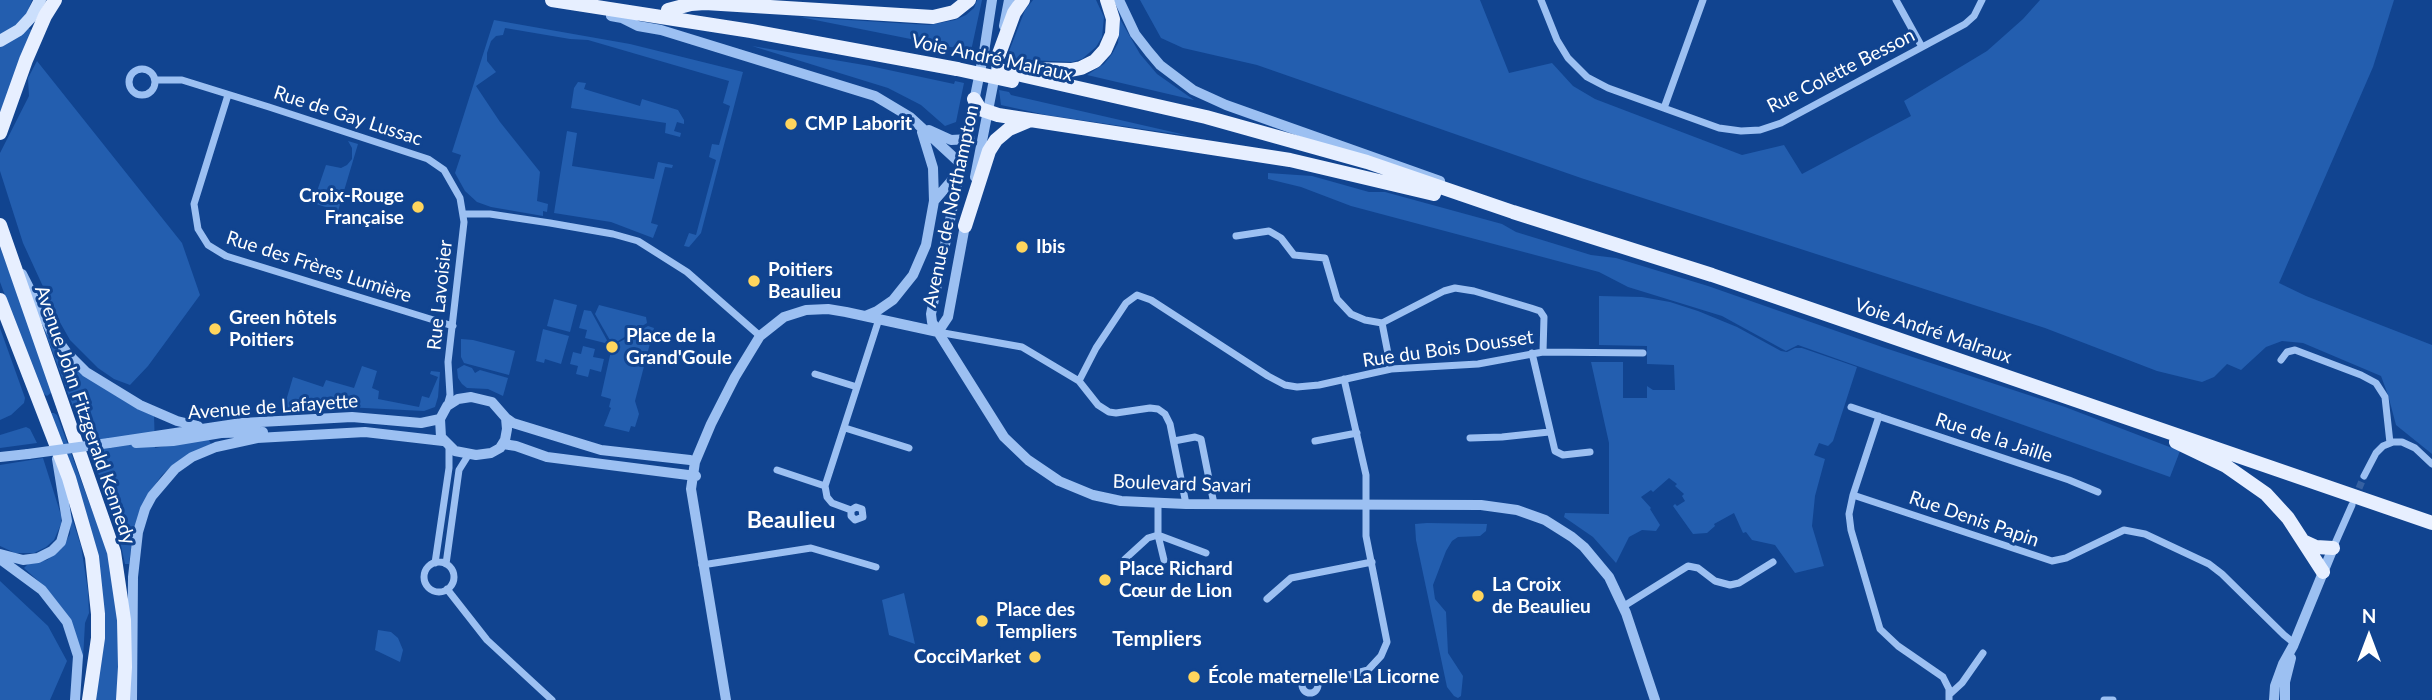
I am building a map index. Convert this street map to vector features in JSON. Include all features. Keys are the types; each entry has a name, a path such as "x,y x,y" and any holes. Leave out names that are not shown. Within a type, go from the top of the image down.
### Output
{"main road":[{"path":"0,41 19,30 31,17 40,0"},
{"path":"0,133 26,60 55,0"},
{"name":"Voie André Malraux","path":"604,0 959,66"},
{"path":"668,10 705,3 933,17 954,12 969,0"},
{"path":"999,54 1014,13 1023,0"},
{"path":"1009,73 1071,70 1095,61 1105,50 1112,34 1113,19 1107,0"},
{"name":"Voie André Malraux","path":"558,1 1009,73 1419,181 1712,275 2432,523"},
{"path":"974,99 980,109 988,113 1290,160 1513,212"},
{"path":"965,226 996,139 1015,124 1033,120"},
{"name":"Avenue John Fitzgerald Kennedy","path":"0,228 114,552 124,620 123,700"},
{"name":"Avenue John Fitzgerald Kennedy","path":"0,300 69,478 95,574 97,638 89,700"},
{"path":"2131,419 2246,479 2277,504 2323,572"},
{"path":"2302,540 2316,547 2333,548"}],"street":[{"name":"Avenue de Northampton","path":"937,332 931,314 992,0"},
{"name":"Avenue de Northampton","path":"937,332 948,317 1009,0"},
{"path":"1119,0 1136,34 1149,52 1160,65 1193,90 1226,105 1422,173 1513,212"},
{"name":"Rue Colette Besson","path":"1541,0 1557,40 1568,58 1587,77 1608,88 1719,128 1741,131 1760,130 1781,123 1965,24 1974,16 1982,0"},
{"path":"1664,108 1703,0"},
{"path":"1896,0 1922,47"},
{"path":"558,1 875,96 941,136 965,141 984,134"},
{"name":"Rue de Gay Lussac","path":"155,80 183,80 432,160 448,176 460,198 464,214"},
{"name":"Rue des Frères Lumière","path":"228,95 194,204 198,229 208,245 226,256 453,326"},
{"path":"919,124 960,168 934,201"},
{"path":"864,316 893,300 913,275 923,256 934,201 934,178 930,153 919,124"},
{"path":"464,214 491,214 550,223 638,241 681,267 760,336"},
{"name":"Rue Lavoisier","path":"447,407 451,381 448,366 464,214"},
{"path":"0,228 51,331 68,353 99,381 161,415 190,425 211,427"},
{"path":"1236,236 1269,231 1281,238 1294,255 1325,258 1335,295 1342,306 1360,319 1382,323 1448,289 1465,288 1539,311 1544,317 1543,352"},
{"name":"Rue du Bois Dousset","path":"1079,381 1096,348 1126,303 1137,295 1151,300 1280,383 1304,387 1391,369 1478,365 1532,353 1643,353"},
{"path":"726,700 691,489 712,411 760,336 784,317 806,310 828,309 1022,347 1079,381 1098,405 1107,411 1116,413 1150,408 1161,411 1168,418 1186,504"},
{"path":"851,510 829,500 825,486 879,319"},
{"path":"1382,323 1391,369"},
{"name":"Boulevard Savari","path":"937,332 955,356 996,426 1028,460 1059,481 1093,495 1121,502 1186,504 1492,506 1517,510 1545,520 1572,537 1592,555 1609,577 1623,606 1655,700"},
{"path":"2281,360 2287,352 2295,350 2376,383 2385,397 2390,443"},
{"path":"1532,353 1549,432 1557,453 1563,455 1590,452"},
{"path":"815,374 857,387"},
{"path":"1318,683 1368,670 1377,662 1384,649 1387,633 1366,536 1366,475 1344,379"},
{"path":"451,381 471,397 492,402 513,424 601,450 695,469"},
{"path":"435,563 449,468 446,444 440,433 440,419 447,407 458,399 471,397"},
{"name":"Rue de la Jaille","path":"1851,407 2098,492"},
{"path":"154,443 164,434 165,421 161,415"},
{"path":"1879,416 1853,495 1849,514 1851,530 1880,629 1898,646 1939,673 1946,682 1949,697"},
{"name":"Avenue de Lafayette","path":"0,457 211,427 334,417 366,417 420,423 440,419"},
{"path":"446,564 459,470 469,454 491,453 502,443 507,435 506,418"},
{"path":"845,428 909,448"},
{"name":"Avenue de Lafayette","path":"109,443 154,443 237,432 378,433 446,444 455,451 469,454"},
{"path":"1470,438 1502,438 1549,432"},
{"name":"Avenue de Lafayette","path":"132,700 135,557 140,522 152,496 175,469 200,453 235,441 340,433"},
{"path":"1315,441 1357,433"},
{"path":"1174,441 1195,437 1200,439 1214,504"},
{"path":"502,443 548,457 695,469"},
{"path":"2364,476 2376,453 2390,443 2408,444 2425,455 2432,464"},
{"path":"0,556 23,560 38,558 57,547 65,536 67,521 55,445"},
{"path":"777,470 825,486"},
{"name":"Rue Denis Papin","path":"1853,495 2052,561 2066,558 2124,530 2145,534 2209,564 2294,644"},
{"path":"1158,503 1158,535 1164,561"},
{"path":"2274,700 2275,686 2283,664 2294,644 2352,505"},
{"path":"1125,559 1149,538 1158,535 1206,553"},
{"path":"702,565 811,548 876,567"},
{"path":"0,556 42,590 67,622 78,656 75,700"},
{"path":"1266,599 1292,579 1372,562"},
{"path":"1623,606 1688,566 1698,568 1719,583 1730,585 1739,583 1773,562"},
{"path":"435,563 446,564 453,571 452,583 447,589 434,591 425,583 426,570 435,563"},
{"path":"447,589 487,640 552,700"},
{"path":"2285,700 2285,682 2294,644"},
{"path":"1949,697 1983,653"},
{"path":"2104,700 2113,700"}],"shaded area":[{"path":"0,0 32,0 26,15 16,26 0,36"},
{"path":"977,0 982,0 971,51 800,17 929,25 966,15 974,8"},
{"path":"1033,0 1096,0 1104,17 1102,37 1096,47 1082,59 1072,62 1006,59 1025,10"},
{"path":"1140,0 1480,0 1509,73 1552,63 1573,86 1595,99 1742,155 1784,145 1802,174 1911,116 1904,101 1987,51 2040,0 2394,0 2373,67 2279,283 2432,345 2432,454 2396,425 2381,376 2303,343 2282,341 2266,347 2241,370 2227,364 2214,377 2202,382 2157,371 2045,328 1581,178 1257,65 1183,48 1161,38"},
{"path":"1120,19 1140,54 1157,74 1194,100 1087,75 1104,64 1112,54 1118,43"},
{"path":"494,20 630,44 743,72 701,233 689,247 684,246 689,233 696,235 716,160 709,157 712,144 719,145 730,106 723,103 729,81 588,40 505,28 503,35 496,36 491,41 487,53 487,61 496,72 476,86 500,122 540,172 537,201 548,204 547,212 543,211 543,216 491,207 477,202 465,191 455,173 461,155 452,152"},
{"path":"28,28 33,31 0,114 0,45"},
{"path":"752,46 870,66 954,84 955,81 964,83 956,122 945,126 921,105 888,88"},
{"path":"37,61 182,243 200,295 148,366 130,385 114,379 98,368 70,340 23,243 0,171 0,153 29,96 28,78"},
{"path":"578,82 586,83 584,89 640,106 642,99 678,110 684,124 677,122 674,131 681,133 680,137 665,133 666,123 571,108 574,88"},
{"path":"999,90 1190,136 1046,115 1001,105"},
{"path":"567,131 577,133 572,166 654,179 658,162 673,165 672,168 665,167 651,223 658,225 653,238 611,222 554,213"},
{"path":"348,141 358,144 338,211 313,203 326,165 341,168 352,159 352,148"},
{"path":"1268,173 1312,176 1369,192 1385,192 1502,224 1516,232 1591,255 1616,258 1708,286 2065,407 2180,451 2170,477 1798,345 1786,351 1722,316 1628,287 1599,272 1351,206 1301,187 1268,179"},
{"path":"0,247 52,388 52,392 47,396 41,392 0,282"},
{"path":"1599,296 1642,297 1670,302 1737,327 1781,351 1802,348 1857,367 1833,441 1828,446 1819,443 1814,455 1825,459 1815,496 1812,526 1824,566 1795,573 1775,545 1752,540 1746,532 1743,533 1734,513 1714,524 1707,533 1693,534 1673,506 1685,501 1682,496 1684,494 1669,478 1653,492 1651,490 1641,497 1660,525 1656,531 1642,530 1629,537 1616,563 1593,537 1564,517 1565,513 1609,514 1609,443 1591,362 1623,362 1623,398 1647,398 1647,386 1653,390 1675,390 1674,365 1647,364 1647,346 1599,345"},
{"path":"554,299 577,305 570,332 547,326"},
{"path":"599,305 646,317 647,323 615,343 611,342 595,314"},
{"path":"584,310 591,311 609,344 585,338 587,330 579,328"},
{"path":"39,316 58,347 154,415 155,448 208,438 211,444 174,464 149,493 132,541 129,564 125,564 115,518"},
{"path":"648,326 654,328 635,401 639,414 635,427 631,426 629,432 604,426 611,408 611,399 601,396 611,351 618,349 616,344"},
{"path":"0,328 25,398 24,403 11,415 0,420"},
{"path":"543,329 569,336 561,364 545,359 544,363 536,361"},
{"path":"461,339 515,351 509,375 464,363 461,357"},
{"path":"583,346 595,349 593,357 604,359 601,372 590,369 588,377 576,374 578,366 570,364 573,352 581,354"},
{"path":"464,365 472,368 475,373 480,370 508,378 503,396 488,389 467,388 458,378 457,369"},
{"path":"362,366 377,371 372,388 379,391 378,399 419,407 422,396 429,398 438,377 430,374 431,371 440,372 435,407 424,411 325,406 283,411 293,377 323,387 326,380 354,388"},
{"path":"50,413 57,415 93,513 105,536 119,609 118,700 93,700 102,626"},
{"path":"26,427 30,429 37,443 0,448 0,435"},
{"path":"43,458 61,515 61,524 54,540 46,547 34,553 15,553 0,546 0,465"},
{"path":"71,515 81,546 88,591 89,613 85,623 83,659 46,588 24,568 28,564 47,560 63,547 70,534"},
{"path":"1415,524 1487,524 1486,531 1480,536 1458,537 1452,541 1433,585 1435,599 1446,612 1448,653 1463,676 1461,696 1458,698 1447,687 1416,540"},
{"path":"0,581 48,626 67,661 50,700 0,700"},
{"path":"904,593 915,644 889,635 882,600"},
{"path":"378,630 391,632 398,638 403,650 400,662 375,650"}],"tunnel":[{"path":"2355,498 2364,476"}],"place":[{"name":"CMP Laborit","path":"791,124"},
{"name":"Croix-Rouge Française","path":"418,207"},
{"name":"Ibis","path":"1022,247"},
{"name":"Poitiers Beaulieu","path":"754,281"},
{"name":"Green hôtels Poitiers","path":"215,329"},
{"name":"Place de la Grand'Goule","path":"612,347"},
{"name":"Place Richard Cœur de Lion","path":"1105,580"},
{"name":"La Croix de Beaulieu","path":"1478,596"},
{"name":"Place des Templiers","path":"982,621"},
{"name":"CocciMarket","path":"1035,657"},
{"name":"École maternelle La Licorne","path":"1194,677"}],"district":[{"name":"Beaulieu","path":"791,521"},
{"name":"Templiers","path":"1157,639"}]}
